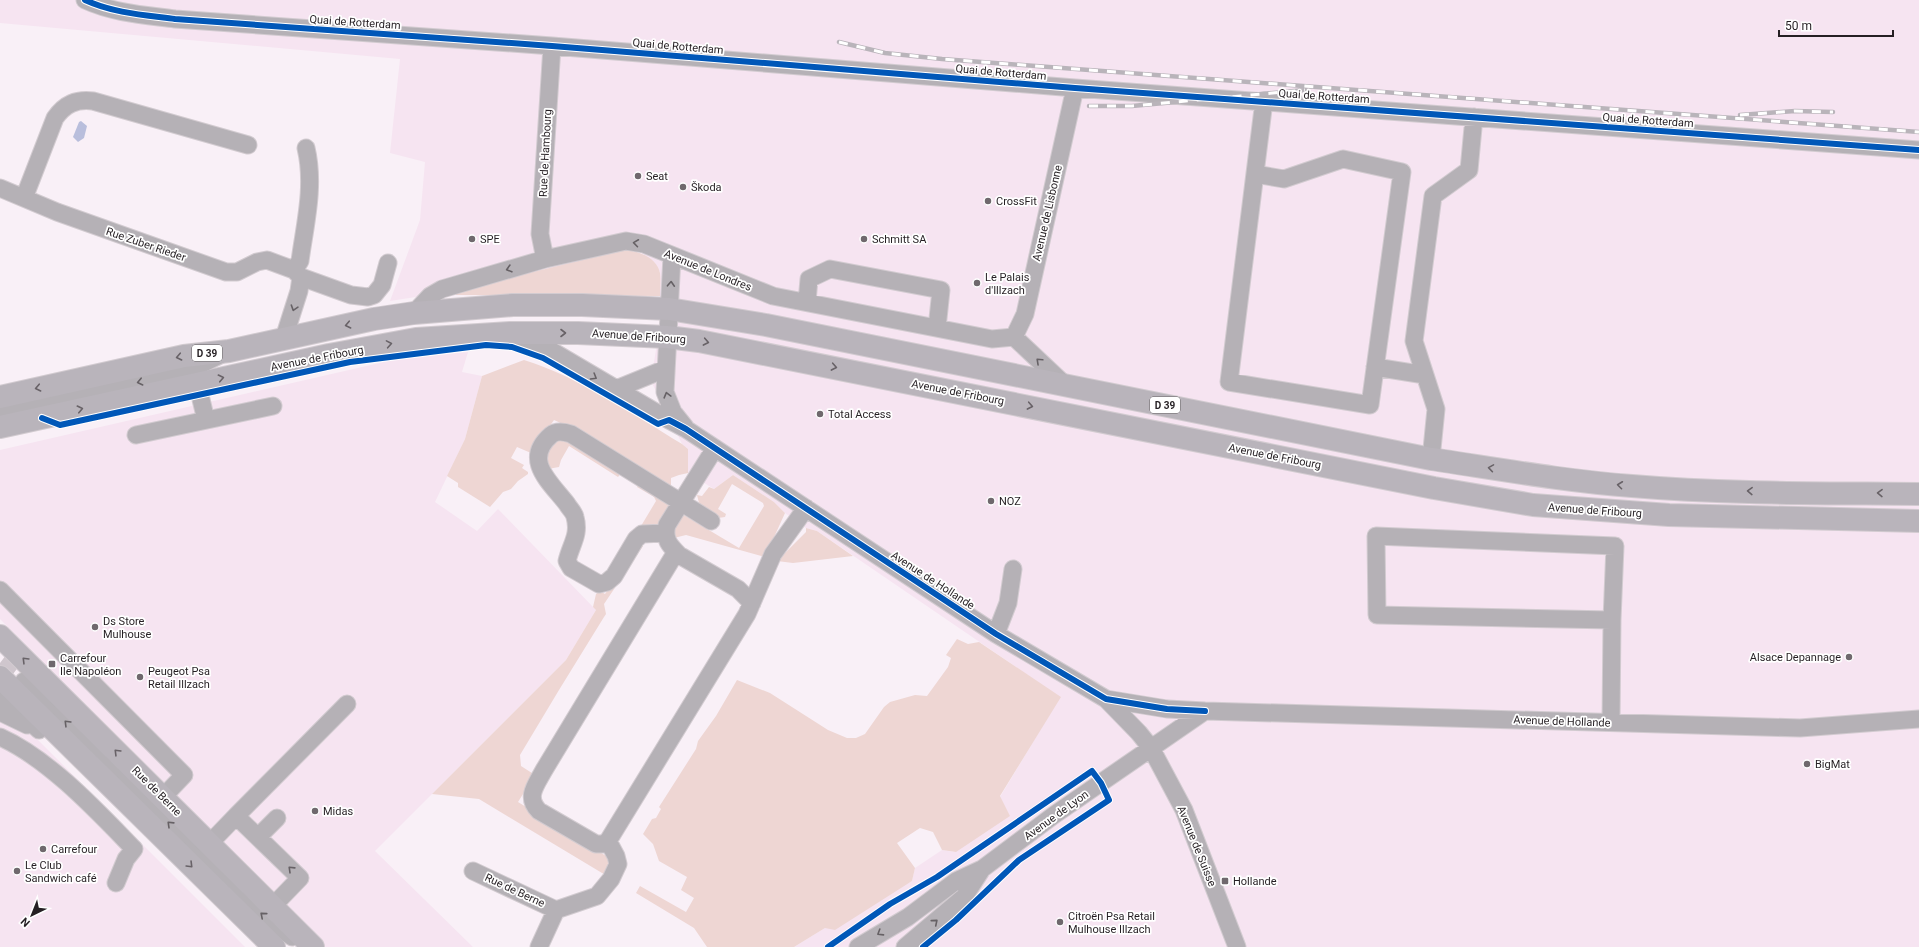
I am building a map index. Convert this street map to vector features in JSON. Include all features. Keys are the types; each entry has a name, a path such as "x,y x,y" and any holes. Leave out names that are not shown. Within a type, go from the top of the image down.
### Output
{"main road":[{"name":"D 39","path":"0,397 184,356 229,350 374,319 414,313 513,305 582,305 669,310 766,325 1432,459 1632,486 1775,492 1919,494"},
{"name":"Avenue de Fribourg","path":"0,427 329,354 416,339 510,333 578,333 667,336 836,367 1426,487 1533,505 1669,515 1919,521"},
{"name":"Rue de Berne","path":"0,636 313,947"},
{"path":"0,677 274,947"}],"street":[{"name":"Quai de Rotterdam","path":"85,0 98,6 125,13 175,19 552,46 1075,88 1919,150"},
{"name":"Rue de Hambourg","path":"545,259 540,234 552,46"},
{"name":"Avenue de Lisbonne","path":"1014,337 1025,314 1075,88"},
{"path":"24,198 55,118 60,110 76,101 93,101 248,145"},
{"path":"1255,174 1284,179 1343,159 1402,172 1370,405 1229,382 1264,101"},
{"path":"1432,459 1436,409 1414,341 1433,196 1469,170 1474,117"},
{"path":"284,338 300,291 298,273 310,188 310,166 306,148"},
{"name":"Rue Zuber Rieder","path":"0,188 56,212 226,272 237,272 258,262 267,260 351,295 368,297 374,295 382,285 388,263"},
{"name":"Avenue de Londres","path":"414,313 430,296 442,289 545,259 626,241 644,244 773,296 992,339 1014,337"},
{"name":"Avenue de Hollande","path":"672,256 665,392 667,400 686,428"},
{"path":"807,302 810,279 830,268 941,290 937,328"},
{"name":"Avenue de Hollande","path":"510,333 552,351 669,420 686,428 715,448 801,515 1106,699 1139,733 1151,748"},
{"path":"1014,337 1065,385"},
{"path":"0,412 188,371 229,350"},
{"path":"1375,367 1425,375"},
{"path":"616,389 665,369"},
{"path":"197,383 206,420"},
{"path":"136,435 273,406"},
{"path":"665,533 642,534 636,539 614,576 607,582 599,584 572,568 567,561 577,536 575,515 542,471 538,462 539,451 546,440 554,433 564,431 572,434 711,521"},
{"path":"715,448 667,525 665,538 676,552 738,589 752,603"},
{"path":"676,552 544,770 533,791 531,799 533,805 539,811 591,842 603,844 608,841 747,614 774,554 801,515"},
{"path":"1611,722 1612,620 1615,546 1376,536 1377,615 1612,620"},
{"path":"996,634 1008,603 1013,569"},
{"path":"0,590 184,775 163,797"},
{"path":"24,681 264,916 305,947"},
{"path":"0,694 55,745 93,768"},
{"name":"Avenue de Hollande","path":"1106,699 1167,709 1205,711 1800,728 1919,720"},
{"path":"209,844 348,704"},
{"path":"1151,748 1205,711"},
{"path":"0,712 22,724 37,728"},
{"path":"0,737 31,754 92,806 134,849 126,859 116,883"},
{"name":"Avenue de Lyon","path":"858,947 908,916 956,881 982,869 1054,815 1151,748"},
{"name":"Avenue de Suisse","path":"1151,748 1184,810 1237,947"},
{"path":"236,816 300,878 272,907"},
{"path":"258,837 277,818"},
{"name":"Rue de Berne","path":"473,871 556,910 597,896 611,879 618,864 616,856 608,841"},
{"name":"Avenue de Lyon","path":"905,947 964,897 982,869"},
{"name":"Rue de Berne","path":"539,947 556,910"}],"shaded area":[{"path":"0,0 1919,0 1919,947 794,947 825,928 912,881 915,868 942,850 954,852 1009,816 1000,797 1060,697 817,531 806,528 785,513 774,502 733,475 714,489 688,473 688,449 682,444 651,381 660,324 660,272 655,263 636,250 454,291 390,301 420,220 425,162 390,153 400,59 0,23"},
{"path":"624,250 641,253 655,263 660,273 660,296 456,295 454,291"},
{"path":"468,352 462,372 482,376 465,439 435,502 477,531 498,509 596,610 566,660 375,851 473,947 325,947 0,619 0,450 397,359"},
{"path":"524,360 566,376 586,386 682,444 688,449 688,473 671,478 671,486 554,420 531,453 517,447 511,458 524,465 522,468 528,472 528,474 518,481 511,489 503,492 490,507 458,487 458,483 447,476 465,439 482,376"},
{"path":"564,436 623,471 618,477 569,446 561,460 559,467 548,469 545,449"},
{"path":"733,475 774,502 785,513 765,557 686,535 674,538 675,525 682,514 739,548 764,506 763,503 732,484 718,509 726,514 725,517 718,518 700,507 697,495 702,496 709,487 714,489"},
{"path":"641,481 670,503 669,509 659,524 641,526 656,501 654,497 637,487"},
{"path":"806,528 817,531 853,556 793,563 777,561 806,532"},
{"path":"640,545 643,546 604,604 606,614 520,755 521,766 535,775 518,802 611,859 607,876 479,799 432,794 566,660 596,610 593,607 596,594 600,591 605,594"},
{"path":"957,639 968,644 979,642 1061,697 1000,796 1010,816 956,852 942,850 933,832 920,828 897,843 915,868 912,881 835,930 825,928 794,947 707,947 694,928 636,893 640,886 686,912 694,898 681,890 687,877 659,861 653,844 643,834 652,819 656,818 661,809 659,807 696,749 698,741 716,716 737,680 770,693 828,730 847,738 856,738 865,734 884,707 890,702 915,695 927,696 948,667 951,658 946,655"},
{"name":"Carrefour","path":"0,702 245,947 0,947"}],"water":[{"path":"81,121 87,126 84,138 78,142 73,137 79,122"}],"tunnel":[{"path":"0,663 24,681"}],"railway":[{"path":"839,42 885,53 942,59 1919,132"},
{"path":"1089,106 1132,106 1305,90"},
{"path":"1740,115 1795,111 1833,112"}],"cycle path":[{"path":"85,0 118,11 175,19 552,46 1075,88 1919,150"},
{"path":"42,418 60,425 350,362 486,345 512,347 543,358 658,424 669,420 686,429 996,634 1106,699 1167,709 1205,711"},
{"path":"828,947 890,904 937,877 1092,771 1101,783 1109,800 1019,860 956,920 923,947"}],"place":[{"name":"Seat","path":"638,176"},
{"name":"Škoda","path":"683,187"},
{"name":"CrossFit","path":"988,201"},
{"name":"SPE","path":"472,239"},
{"name":"Schmitt SA","path":"864,239"},
{"name":"Le Palais d'Illzach","path":"977,283"},
{"name":"Total Access","path":"820,414"},
{"name":"NOZ","path":"991,501"},
{"name":"Ds Store Mulhouse","path":"95,627"},
{"name":"Alsace Depannage","path":"1849,657"},
{"name":"Carrefour Ile Napoléon","path":"52,664"},
{"name":"Peugeot Psa Retail Illzach","path":"140,677"},
{"name":"BigMat","path":"1807,764"},
{"name":"Midas","path":"315,811"},
{"name":"Carrefour","path":"43,849"},
{"name":"Le Club Sandwich café","path":"17,871"},
{"name":"Hollande","path":"1225,881"},
{"name":"Citroën Psa Retail Mulhouse Illzach","path":"1060,922"}]}
